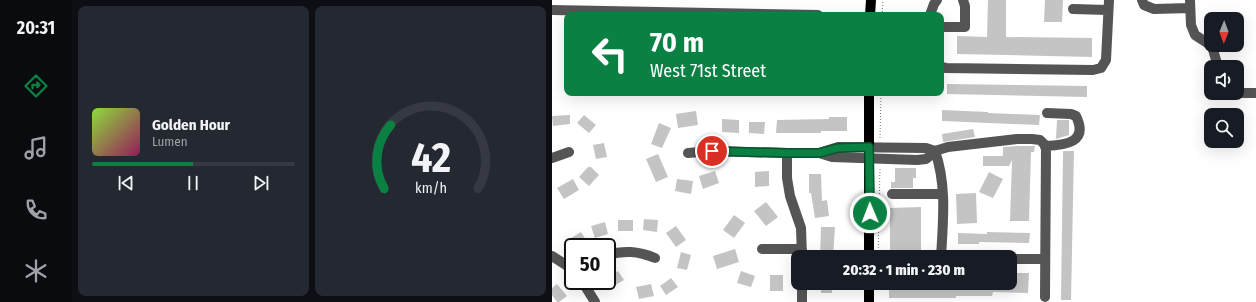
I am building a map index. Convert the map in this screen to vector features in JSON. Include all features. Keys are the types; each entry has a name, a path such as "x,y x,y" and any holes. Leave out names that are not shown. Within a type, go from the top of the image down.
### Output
{"main road":[{"path":"870,12 871,0"},
{"path":"869,96 869,250"},
{"path":"869,290 869,302"}],"street":[{"path":"931,12 936,0"},
{"path":"944,27 965,27 965,6 963,0"},
{"path":"1142,0 1144,5 1154,9 1190,4 1191,26 1195,35 1212,46 1216,60"},
{"path":"944,67 1092,70 1101,68 1106,60 1109,5 1073,8"},
{"path":"552,10 658,12"},
{"path":"1244,93 1256,93"},
{"path":"1045,146 1071,143 1076,139 1080,126 1076,116 1071,114 1047,113"},
{"path":"819,153 832,157 926,159 935,151 948,147 1017,138 1040,140 1046,149 1045,297"},
{"path":"688,153 712,151 819,153 838,148 869,147 926,148 935,151"},
{"path":"935,151 939,163 943,194 941,250"},
{"path":"552,158 569,152"},
{"path":"787,153 790,196 801,228 802,250"},
{"path":"892,194 943,194"},
{"path":"762,249 791,252"},
{"path":"616,253 634,251 655,258"},
{"path":"552,256 564,264"},
{"path":"1017,258 1045,258"},
{"path":"588,290 595,302"},
{"path":"802,290 802,302"}],"path":[{"path":"882,12 883,0"},
{"path":"880,147 881,96"},
{"path":"878,250 880,159"}],"building":[{"path":"988,0 1006,0 1006,37 1092,38 1092,57 957,54 957,36 987,37"},
{"path":"1045,0 1063,0 1062,22 1044,22"},
{"path":"947,84 1087,86 1087,97 947,94"},
{"path":"942,110 1040,115 1039,125 942,121"},
{"path":"696,111 698,125 678,128 676,114"},
{"path":"570,115 570,124 553,126 552,116"},
{"path":"584,115 596,125 589,133 577,123"},
{"path":"829,117 847,117 847,131 821,131 821,133 776,133 777,120 829,119"},
{"path":"722,119 739,120 739,133 722,132"},
{"path":"1057,120 1069,120 1069,135 1056,139"},
{"path":"749,122 765,122 764,134 749,133"},
{"path":"659,123 671,128 662,148 651,144"},
{"path":"973,129 975,137 943,142 942,134"},
{"path":"604,143 607,157 596,159 593,145"},
{"path":"1035,146 1034,152 1031,152 1029,221 1010,221 1012,160 1009,166 983,166 983,156 1003,156 1003,147"},
{"path":"1063,151 1074,151 1071,300 1061,300"},
{"path":"658,154 668,177 656,182 646,159"},
{"path":"588,167 591,167 599,175 589,186 579,177"},
{"path":"895,168 916,168 916,178 913,178 913,188 891,188 891,182 895,182"},
{"path":"715,171 719,183 703,189 699,176"},
{"path":"769,171 769,186 755,187 755,172"},
{"path":"989,172 1003,179 993,198 979,192"},
{"path":"809,174 821,174 822,201 827,200 829,216 815,218 811,193 809,193"},
{"path":"573,179 579,190 564,199 557,188"},
{"path":"677,179 693,181 691,194 675,191"},
{"path":"976,193 977,223 957,224 956,194"},
{"path":"766,202 778,217 766,226 754,211"},
{"path":"921,207 921,250 890,250 890,208"},
{"path":"734,215 745,223 734,238 723,230"},
{"path":"644,219 658,220 657,232 643,230"},
{"path":"618,220 633,220 633,231 618,231"},
{"path":"605,222 608,234 595,238 591,226"},
{"path":"676,226 686,240 676,247 666,233"},
{"path":"821,227 835,227 833,250 820,250"},
{"path":"581,232 585,238 571,238"},
{"path":"987,232 1030,233 1029,243 979,242 979,244 958,244 958,233 987,234"},
{"path":"735,249 739,262 717,269 713,256"},
{"path":"681,252 691,255 687,270 677,268"},
{"path":"618,271 624,280 616,285 616,272"},
{"path":"741,271 755,276 751,287 737,283"},
{"path":"1017,273 1029,273 1028,293 993,292 992,296 956,296 956,298 889,298 889,290 1017,290"},
{"path":"770,275 783,275 783,291 770,291"},
{"path":"671,278 678,287 666,295 660,286"},
{"path":"557,284 567,296 559,302 557,302 552,295 552,288"},
{"path":"651,284 654,296 639,299 636,287"},
{"path":"821,290 832,290 832,293 821,293"}],"route":[{"path":"712,151 819,153 838,148 869,147 870,213"}]}
